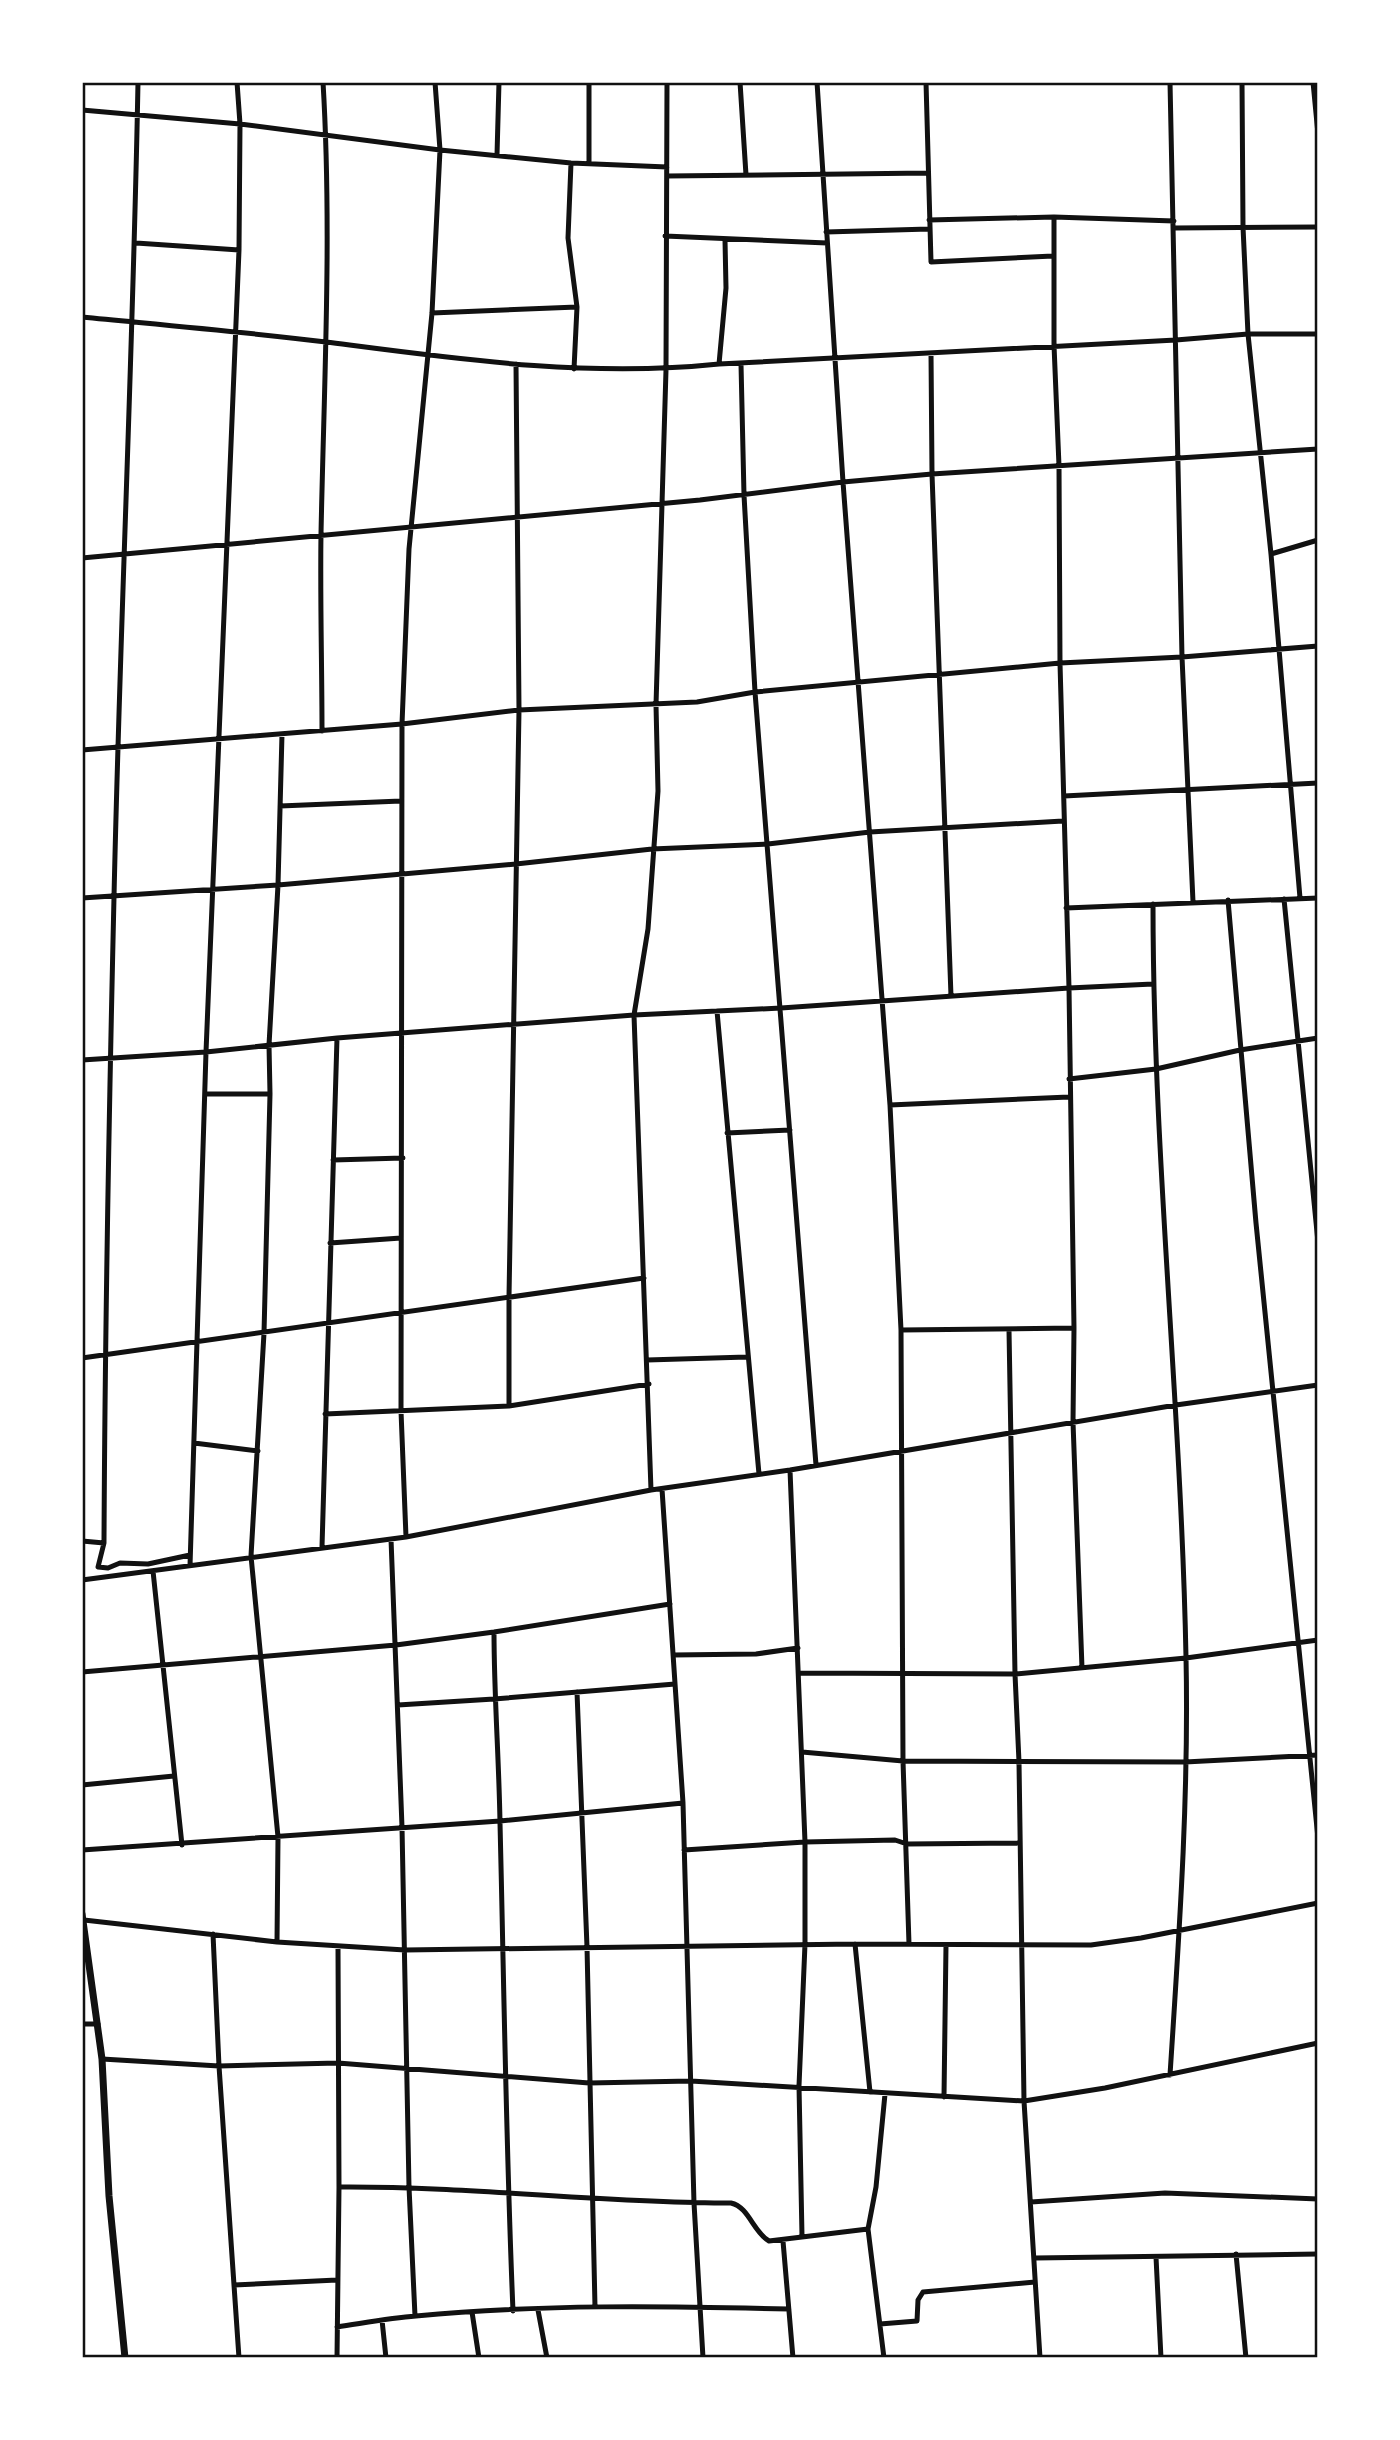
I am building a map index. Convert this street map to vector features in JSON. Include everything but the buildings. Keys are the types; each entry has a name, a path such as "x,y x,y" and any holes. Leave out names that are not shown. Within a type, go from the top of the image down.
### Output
{"street":[{"path":"138,82 136,243 114,897 103,1543 98,1567 108,1568 120,1563 148,1564 190,1555"},
{"path":"190,1566 206,1052 239,250 240,124 237,82"},
{"path":"322,731 321,536 327,343 326,135 323,82"},
{"path":"406,1537 401,1411 402,724 412,527 432,313 440,150 435,82"},
{"path":"496,155 499,82"},
{"path":"589,82 589,163"},
{"path":"651,1490 634,1015 648,929 658,791 656,705 666,370 667,82"},
{"path":"740,82 746,175"},
{"path":"817,82 843,482 890,1105 901,1330 903,1761 909,1944"},
{"path":"926,82 931,262 1053,256"},
{"path":"1170,82 1182,657 1193,902"},
{"path":"1242,82 1243,227 1248,334 1271,554 1300,898"},
{"path":"1313,82 1318,134"},
{"path":"82,110 240,124 440,150 571,163 667,167"},
{"path":"571,163 568,238 577,307 574,369"},
{"path":"667,176 928,173"},
{"path":"929,220 1054,217 1243,227 1318,227"},
{"path":"1054,217 1063,821 1069,988 1073,1422 1082,1668"},
{"path":"826,232 929,229"},
{"path":"665,236 827,243"},
{"path":"719,364 726,288 725,240"},
{"path":"136,243 239,250"},
{"path":"432,313 577,307"},
{"path":"82,317 235,332 428,356 574,369 666,370 719,364 1248,334 1318,334"},
{"path":"931,353 932,474 951,996"},
{"path":"509,1406 519,710 516,364"},
{"path":"741,364 744,495 755,692 816,1465"},
{"path":"82,558 744,495 932,474 1318,449"},
{"path":"1271,554 1318,541"},
{"path":"82,750 402,724 519,710 697,702 755,692 940,673 1318,646"},
{"path":"277,1942 278,1837 251,1556 264,1333 269,1045 278,885 282,734"},
{"path":"1064,796 1318,783"},
{"path":"280,806 401,801"},
{"path":"82,898 213,891 652,849 768,844 870,832 1063,821"},
{"path":"1066,908 1318,898"},
{"path":"1284,899 1318,1242"},
{"path":"1228,900 1240,1050 1318,1838"},
{"path":"1153,904 1156,1069 1176,1405 1186,1658 1179,1930 1170,2075"},
{"path":"82,1060 206,1052 337,1038 634,1015 780,1009 881,1000 1153,984"},
{"path":"717,1012 759,1474"},
{"path":"322,1547 337,1038"},
{"path":"1069,1079 1156,1069 1240,1050 1318,1038"},
{"path":"205,1094 270,1094"},
{"path":"890,1105 1069,1097"},
{"path":"727,1133 790,1130"},
{"path":"333,1160 403,1158"},
{"path":"330,1243 401,1237"},
{"path":"82,1358 644,1278"},
{"path":"901,1330 1074,1328"},
{"path":"1009,1330 1024,2101 1040,2358"},
{"path":"647,1360 747,1357"},
{"path":"325,1414 509,1406 649,1384"},
{"path":"82,1580 406,1537 651,1490 790,1470 1176,1405 1318,1385"},
{"path":"194,1443 258,1451"},
{"path":"790,1470 805,1842 805,1944 799,2086 802,2236"},
{"path":"662,1489 682,1804 694,2203 703,2358"},
{"path":"391,1539 402,1827 409,2186 415,2316"},
{"path":"82,1541 103,1543"},
{"path":"153,1571 181,1845"},
{"path":"82,1672 396,1645 670,1604"},
{"path":"494,1632 513,2311"},
{"path":"799,1673 1015,1674 1186,1658 1318,1640"},
{"path":"673,1655 744,1654 798,1648"},
{"path":"398,1705 675,1684"},
{"path":"577,1692 587,1947 595,2308"},
{"path":"802,1752 903,1761 1019,1762 1185,1762 1318,1755"},
{"path":"82,1785 174,1776"},
{"path":"82,1850 500,1821 682,1804"},
{"path":"684,1850 805,1842 895,1840 907,1844 1019,1843"},
{"path":"125,2358 109,2196 102,2059 83,1917 277,1942 405,1950 805,1944 1021,1946 1091,1945 1318,1903"},
{"path":"213,1934 239,2358"},
{"path":"855,1944 870,2092"},
{"path":"944,2097 946,1945"},
{"path":"337,2358 338,1947"},
{"path":"82,2024 98,2024"},
{"path":"102,2059 219,2066 338,2063 589,2083 691,2081 1024,2101 1105,2088 1318,2043"},
{"path":"884,2358 868,2229 876,2187 885,2094"},
{"path":"339,2187 409,2186 591,2199 737,2204 762,2237 769,2241 868,2229"},
{"path":"1031,2202 1165,2193 1318,2199"},
{"path":"783,2241 793,2358"},
{"path":"1035,2258 1318,2254"},
{"path":"1236,2255 1245,2358"},
{"path":"1156,2256 1161,2358"},
{"path":"234,2285 337,2280"},
{"path":"880,2324 917,2321 920,2295 927,2291 1035,2282"},
{"path":"337,2327 415,2316 472,2312 698,2307 789,2309"},
{"path":"538,2310 547,2358"},
{"path":"472,2312 479,2358"},
{"path":"383,2320 386,2358"}]}
